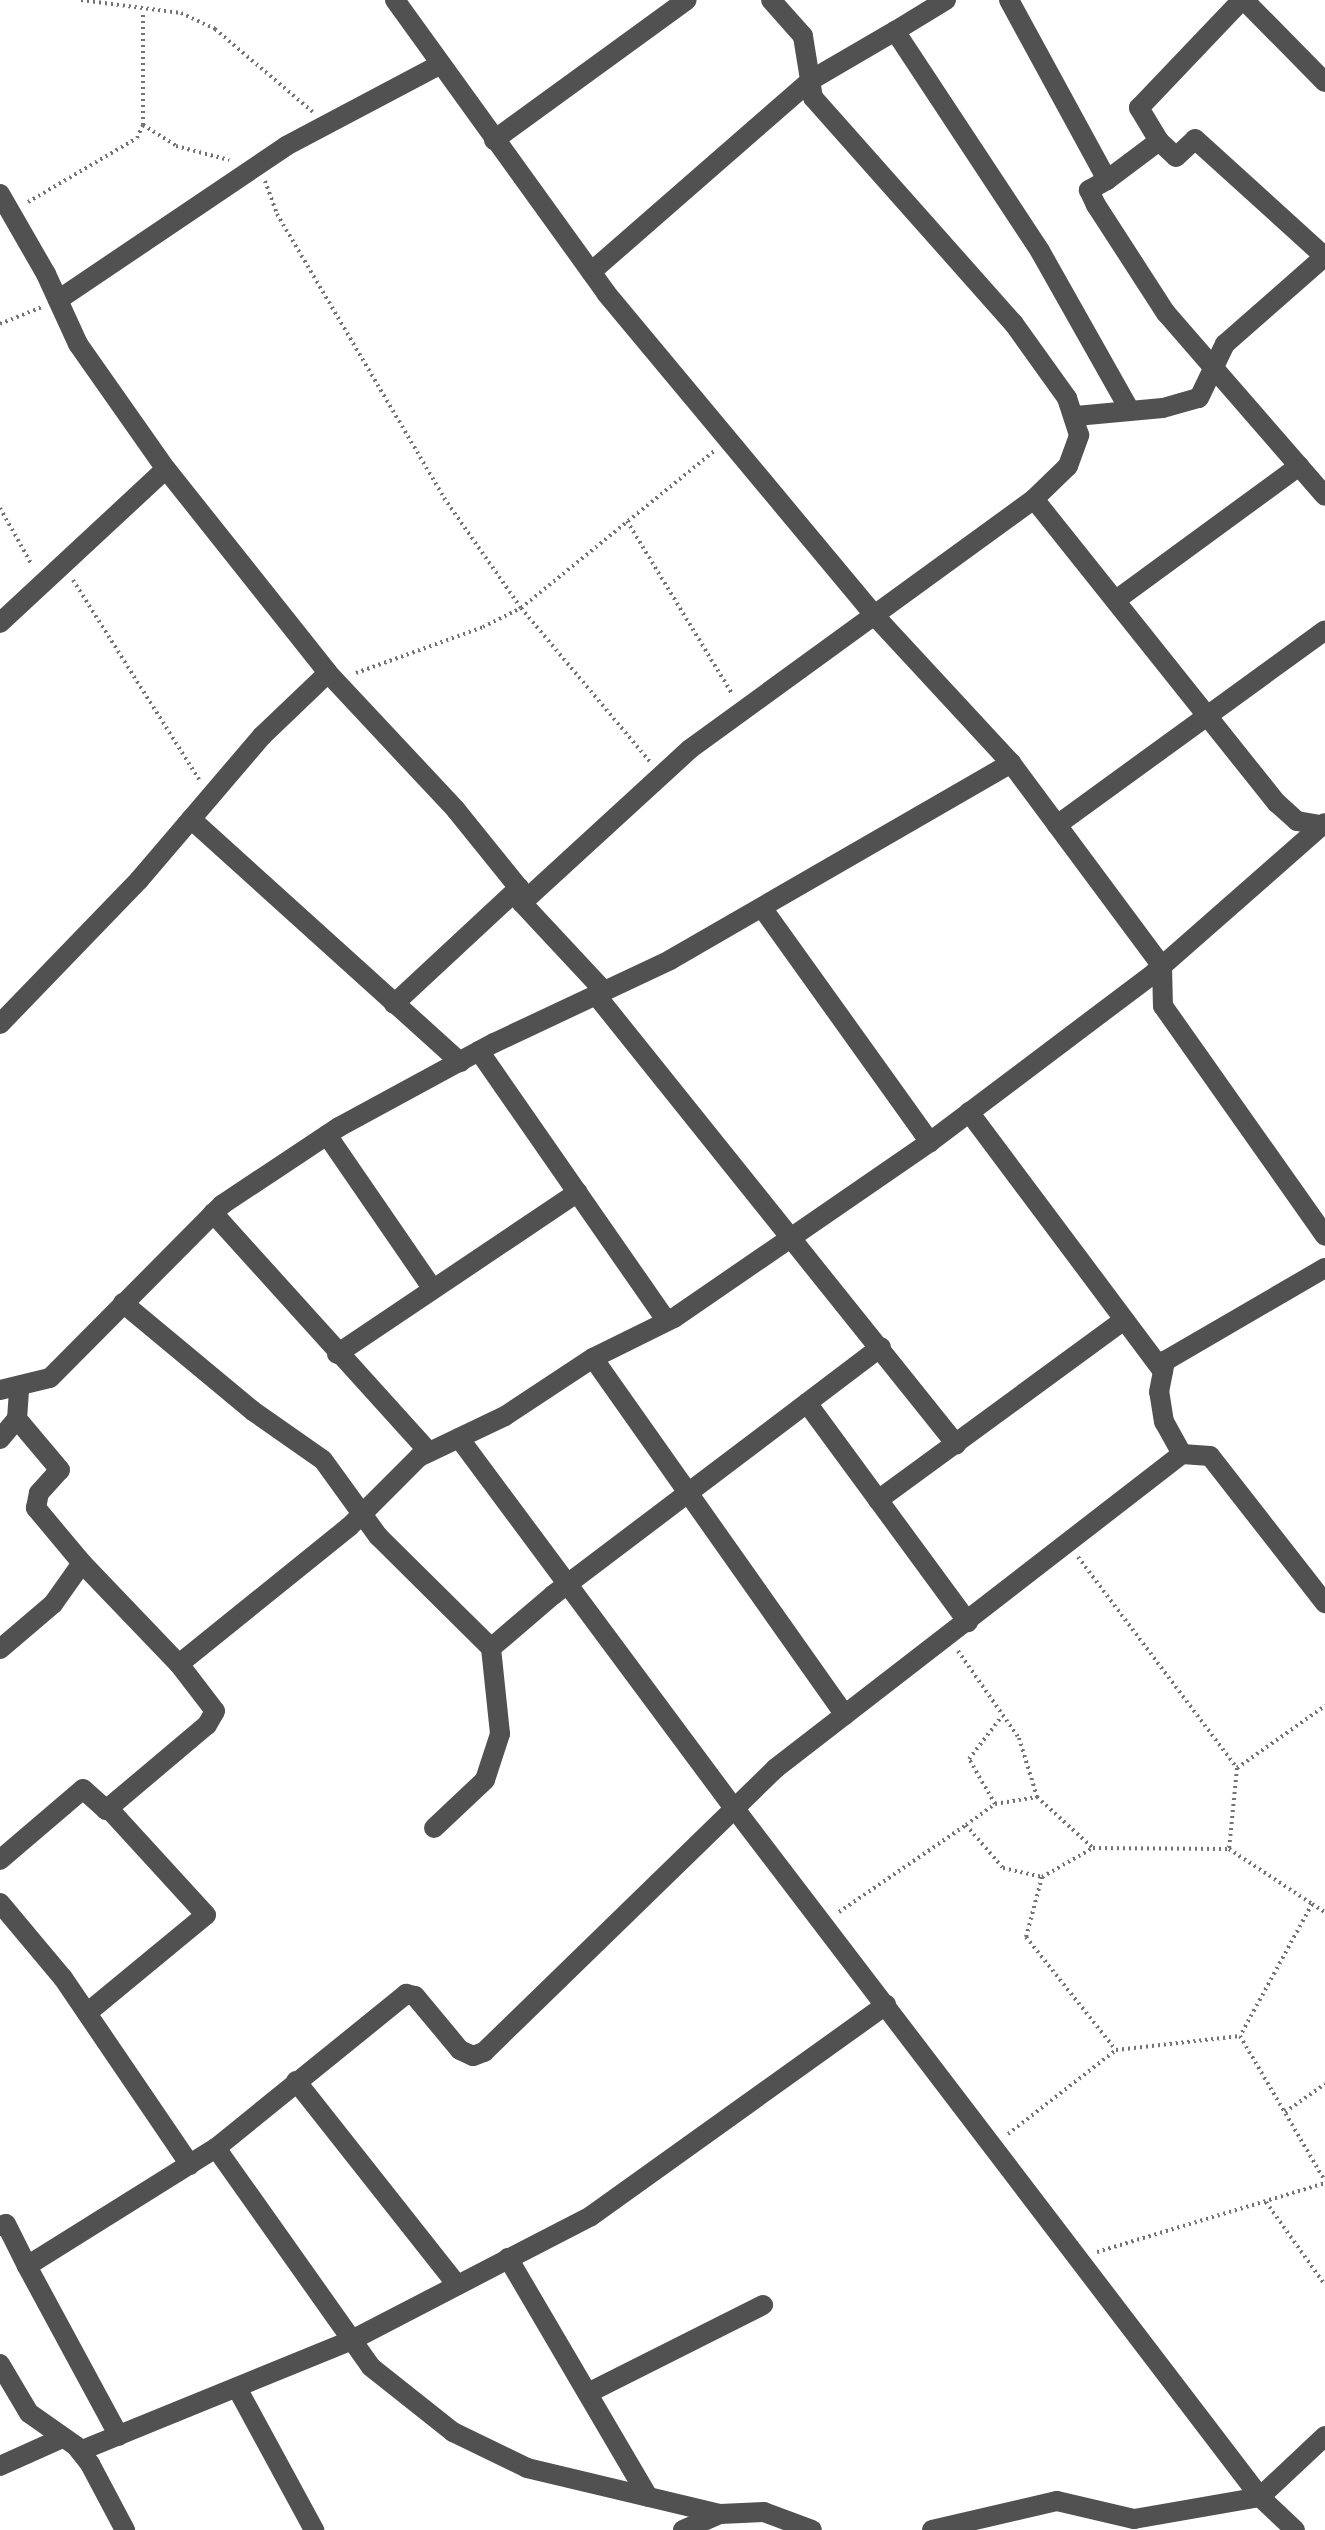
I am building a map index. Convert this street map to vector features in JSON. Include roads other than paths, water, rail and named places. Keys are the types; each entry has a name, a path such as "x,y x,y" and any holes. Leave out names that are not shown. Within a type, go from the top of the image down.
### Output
{"street":[{"path":"494,140 687,0"},
{"path":"394,1004 660,774 1034,499 1068,466 1079,435 1076,416 1014,324 813,98 803,36 771,0"},
{"path":"591,272 811,80 946,0"},
{"path":"1009,0 1107,180"},
{"path":"1076,416 1163,408 1199,398 1225,344 1325,257 1195,139 1176,157 1159,141 1139,108 1243,0 1325,82"},
{"path":"405,3 439,65 591,272 874,615 1011,763 1162,966 1163,1006 1325,1236"},
{"path":"895,31 1040,251 1129,409"},
{"path":"58,300 259,164 439,65"},
{"path":"1159,141 1089,190 1096,205 1166,313 1325,496"},
{"path":"0,194 58,300 78,344 166,469 331,677 456,810 956,1444"},
{"path":"1116,600 1299,466"},
{"path":"0,623 166,469"},
{"path":"1034,499 1277,803 1297,821 1324,825"},
{"path":"1057,825 1325,630"},
{"path":"0,1024 191,819 262,736 331,677"},
{"path":"108,1808 207,1725 215,1711 179,1664 82,1563 36,1508 39,1493 60,1470 17,1419 9,1390 50,1378 213,1213 327,1135 479,1051 763,909 1011,763"},
{"path":"191,819 460,1062"},
{"path":"179,1664 297,1571 429,1452 505,1416 593,1358 667,1321 930,1142 1162,966 1324,825"},
{"path":"763,909 930,1142"},
{"path":"479,1051 667,1321"},
{"path":"969,1112 1163,1371"},
{"path":"327,1135 433,1289"},
{"path":"337,1354 578,1192"},
{"path":"213,1213 337,1354 429,1452"},
{"path":"1182,1454 1164,1422 1159,1392 1165,1361 1325,1268"},
{"path":"123,1303 253,1411 323,1460 378,1536 491,1648 500,1734 485,1780 434,1828"},
{"path":"878,1500 1124,1320"},
{"path":"491,1648 568,1584 881,1347"},
{"path":"593,1358 845,1715"},
{"path":"807,1403 968,1622"},
{"path":"0,1439 17,1419"},
{"path":"459,1438 735,1809 825,1922 1077,2258 1260,2497 1295,2530"},
{"path":"27,2266 144,2188 216,2148 406,1994 415,1996 460,2050 473,2056 484,2052 776,1768 1069,1546 1182,1454 1210,1456 1325,1603"},
{"path":"0,1649 53,1604 82,1563"},
{"path":"0,1860 83,1789 108,1808 206,1915 87,2013"},
{"path":"0,1903 87,2013 190,2165"},
{"path":"80,2451 350,2341 591,2216 886,2005"},
{"path":"296,2081 457,2285"},
{"path":"216,2148 371,2367 453,2432 527,2468 720,2514 764,2512 812,2530"},
{"path":"2,2221 119,2436"},
{"path":"508,2258 648,2497"},
{"path":"588,2393 763,2305"},
{"path":"0,2364 29,2413 80,2451 125,2530"},
{"path":"237,2388 314,2530"},
{"path":"932,2530 1057,2501 1134,2519 1260,2497 1325,2436"},
{"path":"0,2466 62,2438"},
{"path":"683,2530 720,2514"}]}
